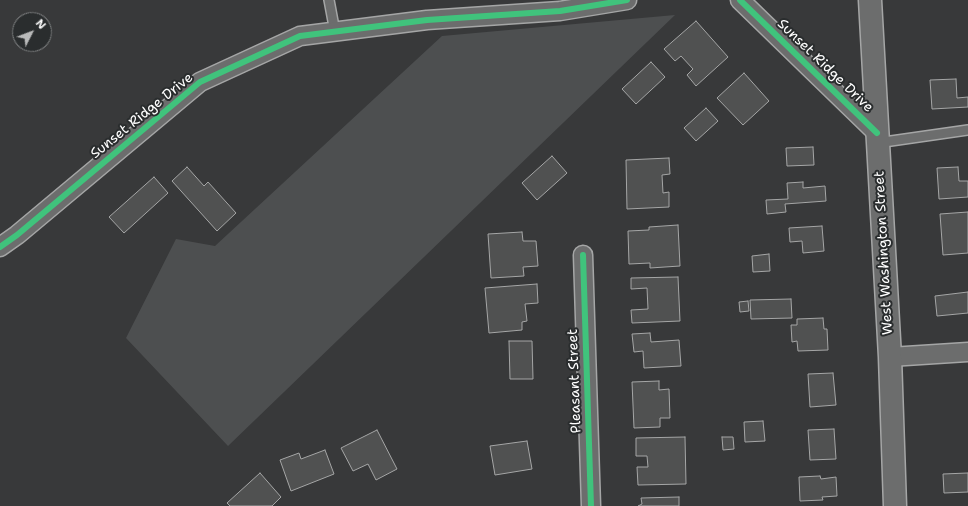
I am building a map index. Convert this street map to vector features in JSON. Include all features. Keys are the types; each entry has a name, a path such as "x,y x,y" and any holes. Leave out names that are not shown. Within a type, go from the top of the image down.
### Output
{"main road":[{"name":"West Washington Street","path":"870,0 890,357 895,506"}],"street":[{"name":"Sunset Ridge Drive","path":"0,247 17,235 200,82 300,36 427,20 560,11 624,0"},
{"name":"Sunset Ridge Drive","path":"740,0 877,138"},
{"name":"Pleasant Street","path":"583,255 591,506"},
{"path":"890,357 968,352"}],"lane":[{"path":"329,0 335,32"},
{"path":"877,138 968,130"}],"shaded area":[{"path":"675,15 228,446 126,338 176,239 215,246 442,36"}],"building":[{"path":"696,21 728,57 696,86 687,75 693,69 681,56 675,61 664,49"},
{"path":"651,62 665,77 636,104 622,89"},
{"path":"744,73 769,101 743,125 717,98"},
{"path":"956,79 957,98 968,97 968,107 932,109 930,80"},
{"path":"706,108 718,121 696,141 684,128"},
{"path":"813,147 814,165 787,166 786,148"},
{"path":"552,156 567,173 537,200 522,183"},
{"path":"669,158 670,174 662,175 663,193 669,192 669,207 627,209 626,160"},
{"path":"187,167 204,186 208,182 236,213 217,231 172,181"},
{"path":"958,167 959,181 968,181 968,197 939,199 937,168"},
{"path":"154,177 168,193 124,233 109,217"},
{"path":"803,182 803,188 825,186 826,201 785,204 786,212 767,214 766,200 788,199 787,183"},
{"path":"968,212 968,253 943,255 940,214"},
{"path":"678,225 680,266 650,268 650,263 629,264 628,231 649,230 649,227"},
{"path":"822,226 824,251 803,253 802,241 790,242 789,228"},
{"path":"522,232 523,241 536,241 538,266 523,267 524,276 491,278 488,234"},
{"path":"769,254 770,271 753,272 752,256"},
{"path":"678,277 680,321 632,323 631,310 648,309 647,288 631,289 631,278"},
{"path":"537,284 538,303 525,304 527,321 522,322 522,330 489,333 485,288"},
{"path":"968,292 968,313 937,316 935,296"},
{"path":"791,299 792,318 751,319 750,300"},
{"path":"748,301 749,311 740,312 739,302"},
{"path":"823,318 824,329 827,329 828,350 798,351 797,341 792,342 791,325 797,325 797,319"},
{"path":"650,333 651,342 679,340 681,366 644,368 643,351 634,352 632,334"},
{"path":"509,341 532,341 533,379 510,379"},
{"path":"833,373 836,405 810,407 808,374"},
{"path":"659,381 659,390 669,389 670,418 660,418 660,427 634,428 632,382"},
{"path":"763,421 765,441 745,442 744,422"},
{"path":"834,429 836,459 810,460 808,430"},
{"path":"377,430 397,469 376,480 368,464 353,471 341,448"},
{"path":"685,437 686,484 638,485 637,467 648,467 647,456 636,456 636,438"},
{"path":"722,437 733,437 734,449 723,450"},
{"path":"527,441 532,469 495,475 490,446"},
{"path":"325,450 334,474 291,491 280,460 299,453 301,459"},
{"path":"260,473 281,497 272,506 230,506 227,503"},
{"path":"968,473 968,492 944,493 943,474"},
{"path":"820,476 821,479 836,477 837,496 822,497 823,500 800,501 799,477"},
{"path":"679,497 679,506 638,506 642,504 641,498"}],"cycle path":[{"path":"0,247 17,235 200,82 300,36 427,20 560,11 627,0"},
{"path":"740,0 877,133"},
{"path":"583,255 591,506"}]}
